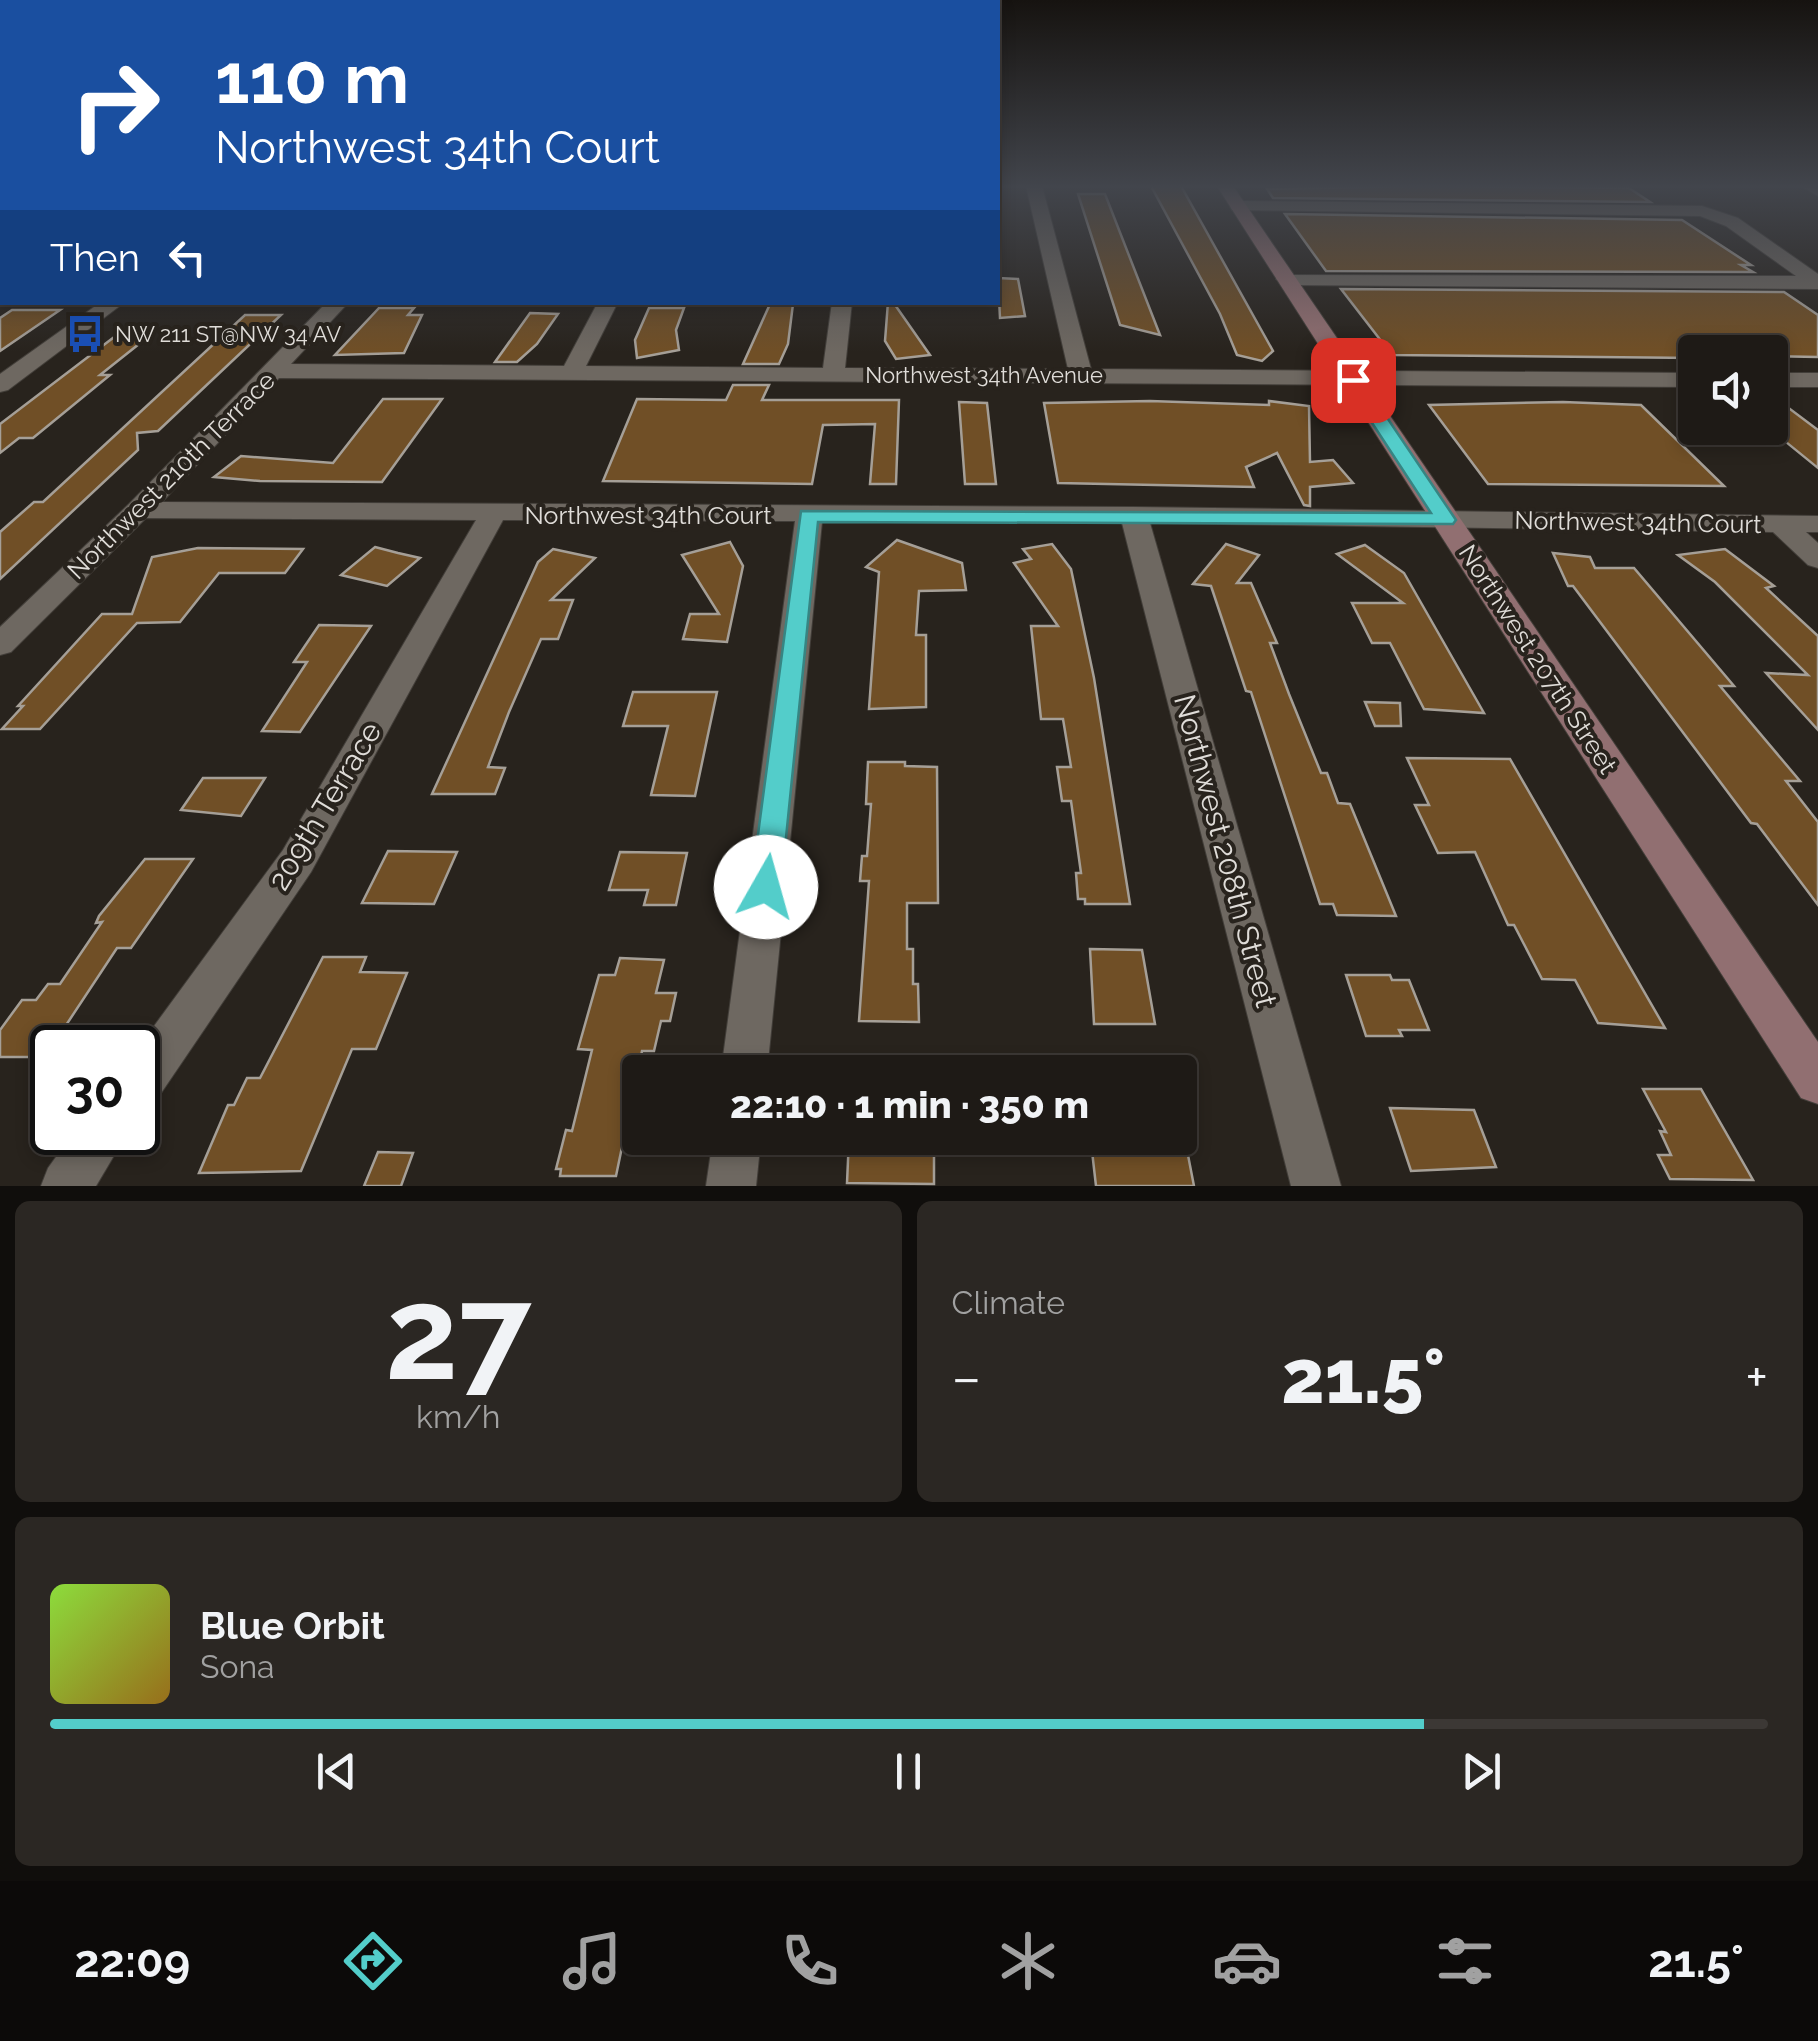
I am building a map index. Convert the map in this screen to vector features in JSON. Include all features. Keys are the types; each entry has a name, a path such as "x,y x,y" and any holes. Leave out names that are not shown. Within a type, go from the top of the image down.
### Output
{"street":[{"path":"1048,241 1081,375"},
{"name":"Northwest 207th Street","path":"1262,241 1818,1082"},
{"path":"1759,241 1817,282"},
{"path":"1286,279 1817,282"},
{"path":"5,377 110,305"},
{"name":"Northwest 210th Terrace","path":"0,645 139,510 336,305"},
{"path":"572,372 606,305"},
{"path":"833,376 842,305"},
{"name":"Northwest 34th Avenue","path":"274,372 1678,380"},
{"path":"1788,380 1818,380"},
{"name":"Northwest 34th Court","path":"139,510 1134,515 1818,524"},
{"name":"209th Terrace","path":"160,1055 297,861 494,514"},
{"name":"Northwest 208th Street","path":"1134,515 1316,1186"},
{"path":"746,1055 808,516"},
{"path":"1781,524 1818,558"},
{"path":"66,1186 88,1155"},
{"path":"731,1186 735,1155"}],"building":[{"path":"1093,241 1123,241 1160,335 1120,325"},
{"path":"1181,241 1212,241 1273,351 1262,361 1237,355"},
{"path":"1305,241 1715,241 1751,265 1741,265 1753,272 1326,271"},
{"path":"1000,278 1018,279 1025,316 1000,318"},
{"path":"1341,289 1784,292 1818,315 1818,357 1788,356 1788,335 1678,335 1678,358 1392,355"},
{"path":"770,305 793,305 788,344 779,364 743,364"},
{"path":"888,305 895,305 930,355 896,359 885,341"},
{"path":"379,308 414,308 408,315 422,315 404,353 335,355"},
{"path":"649,308 684,308 676,330 679,350 637,358 635,340"},
{"path":"12,310 60,310 0,351 0,318"},
{"path":"530,313 558,314 537,344 517,362 495,362"},
{"path":"245,315 281,315 158,431 137,433 138,450 0,579 0,532 34,502 43,502"},
{"path":"126,328 139,344 100,375 110,375 33,438 19,438 0,453 0,424"},
{"path":"733,385 769,385 762,400 899,400 896,484 870,484 875,424 823,425 812,484 603,481 637,399 726,400"},
{"path":"383,399 442,399 382,482 214,477 241,456 333,463"},
{"path":"1269,401 1309,406 1310,462 1333,460 1353,483 1310,487 1310,506 1304,505 1277,453 1246,467 1254,487 1058,483 1044,403 1269,405"},
{"path":"959,402 987,403 996,484 965,484"},
{"path":"1429,405 1641,405 1724,486 1488,484"},
{"path":"1788,408 1818,430 1818,468 1788,444"},
{"path":"897,540 962,563 966,590 919,591 916,635 926,635 926,707 869,709 879,572 866,567"},
{"path":"730,542 743,566 727,642 683,639 690,614 719,614 682,555"},
{"path":"1052,544 1071,569 1094,678 1130,904 1085,904 1085,899 1078,899 1076,873 1081,873 1071,801 1062,801 1057,767 1071,767 1063,719 1041,719 1031,626 1058,626 1014,563 1031,559 1023,549"},
{"path":"1226,544 1259,555 1237,583 1251,583 1277,643 1270,643 1321,773 1327,773 1338,803 1350,804 1396,916 1337,915 1333,904 1320,904 1251,692 1246,691 1211,586 1193,584"},
{"path":"1365,545 1404,573 1484,713 1424,709 1390,643 1372,643 1352,603 1403,603 1337,554"},
{"path":"375,547 420,558 387,586 341,575"},
{"path":"198,548 303,549 285,573 219,573 180,622 137,623 40,729 2,729 23,706 18,706 102,614 132,614 152,557"},
{"path":"553,549 595,558 551,600 573,600 558,639 541,639 509,712 488,767 505,768 495,794 432,794 538,562"},
{"path":"1725,549 1774,586 1766,588 1818,636 1818,730 1766,673 1808,675 1715,582 1678,555"},
{"path":"1553,553 1590,557 1595,568 1634,568 1734,686 1720,686 1800,781 1786,781 1818,822 1818,905 1757,824 1751,823 1573,586 1568,586"},
{"path":"319,625 371,626 300,732 262,731 307,662 294,662"},
{"path":"633,692 717,692 695,796 651,795 668,726 623,726"},
{"path":"1365,702 1400,703 1401,726 1375,726"},
{"path":"1407,758 1510,759 1665,1028 1598,1023 1575,980 1542,979 1514,925 1508,925 1475,852 1438,853 1415,805 1429,805"},
{"path":"868,762 937,767 938,903 907,903 907,949 913,949 919,1022 859,1021 869,881 860,881 862,856 867,856 871,804 866,804"},
{"path":"203,778 265,778 241,816 181,810"},
{"path":"388,851 457,852 434,904 362,903"},
{"path":"620,852 687,853 676,905 644,905 648,890 609,890"},
{"path":"145,859 193,859 131,948 117,948 66,1025 30,1025 30,1057 0,1057 0,1030 22,1000 36,1000 48,984 60,984 102,922 96,923"},
{"path":"1090,949 1142,950 1155,1024 1094,1024"},
{"path":"323,957 366,957 360,972 407,973 376,1049 352,1049 301,1171 199,1173 228,1105 234,1105 247,1078 260,1078"},
{"path":"620,958 664,960 656,993 676,993 670,1021 661,1021 654,1051 622,1055 622,1147 616,1176 560,1176 561,1169 556,1169 566,1130 572,1131 592,1050 578,1049 599,975 615,975"},
{"path":"1346,975 1390,975 1392,980 1409,980 1429,1030 1399,1030 1402,1036 1366,1036"},
{"path":"1643,1089 1701,1089 1753,1180 1670,1179 1658,1155 1671,1155 1660,1131 1666,1132"},
{"path":"1390,1108 1474,1110 1496,1167 1411,1171"},
{"path":"378,1152 413,1153 401,1186 364,1186"},
{"path":"848,1155 934,1155 934,1184 847,1183"},
{"path":"1092,1155 1188,1155 1194,1186 1096,1186"}],"place":[{"name":"NW 211 ST@NW 34 AV","path":"85,334"}],"route":[{"path":"766,887 808,516 1134,515 1446,520 1353,380"}]}
